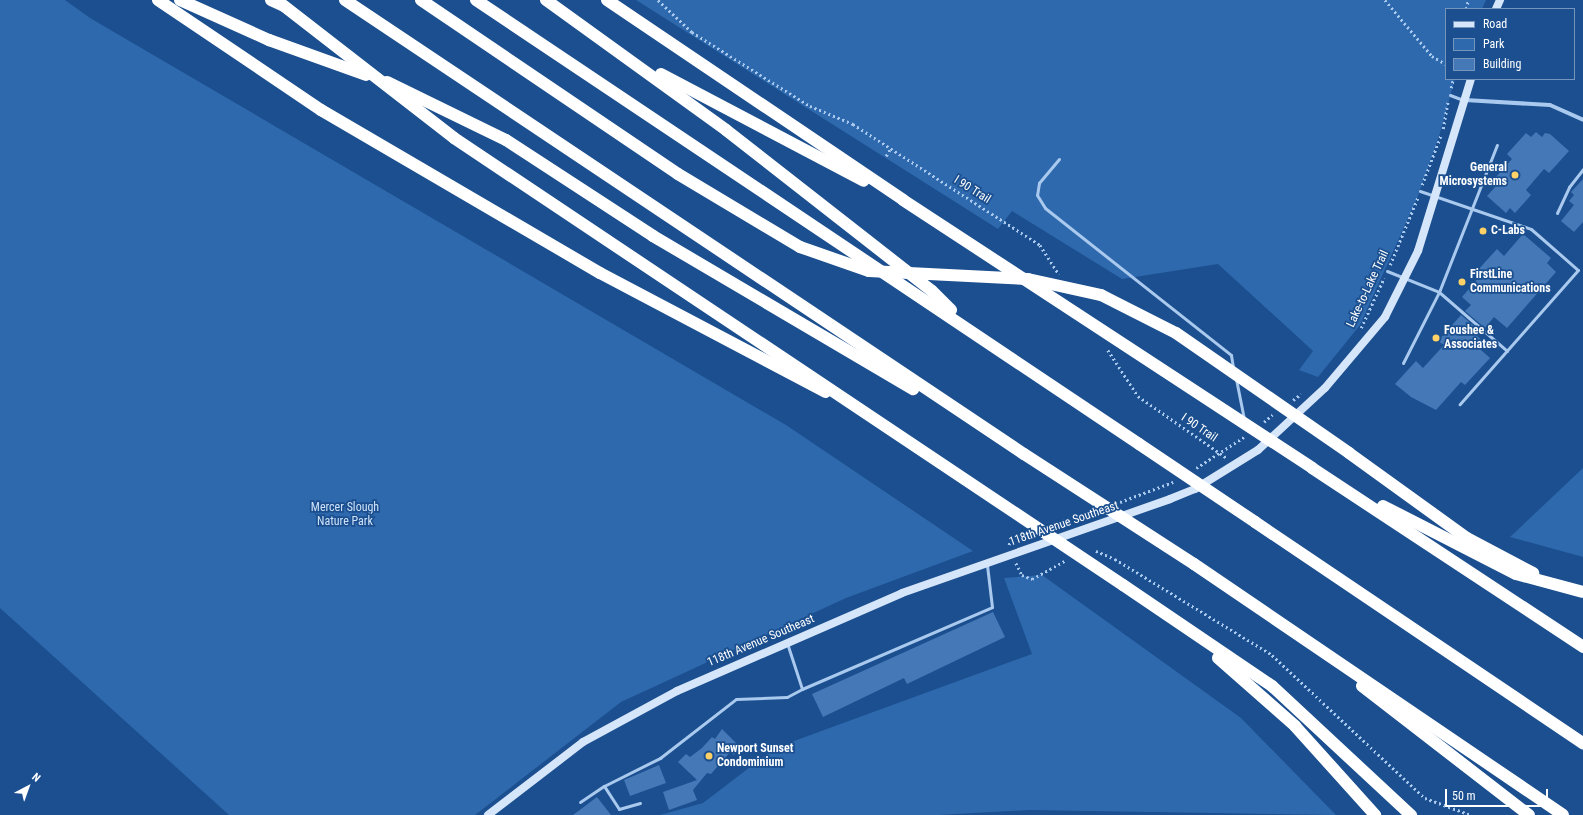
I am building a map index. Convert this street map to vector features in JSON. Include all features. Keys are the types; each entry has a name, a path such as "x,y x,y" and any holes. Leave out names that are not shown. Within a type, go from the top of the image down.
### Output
{"highway":[{"path":"158,0 321,110 600,273 900,434"},
{"path":"180,0 248,32 395,85 461,115 506,140 653,236 1024,454"},
{"path":"271,0 280,3 454,138 900,434 1272,686 1411,815"},
{"path":"345,0 1024,454 1194,564 1563,815"},
{"path":"422,0 678,174 800,247 869,271 1028,279 1108,298 1176,333 1349,453 1467,538 1562,588"},
{"path":"476,0 966,326 1583,743"},
{"path":"546,0 616,49 927,287 966,326"},
{"path":"607,0 903,200 1312,468 1341,485 1583,646"},
{"path":"616,49 768,133 903,200"},
{"path":"1341,485 1516,574 1562,588 1583,592"},
{"path":"1168,616 1295,726 1375,815"},
{"path":"1271,616 1529,815"}],"street":[{"name":"118th Avenue Southeast","path":"488,815 583,742 614,723 787,643 902,593 1195,489 1258,450 1347,366 1385,317 1405,279 1435,199 1463,100 1471,80"},
{"path":"1463,100 1550,105 1583,120"}],"lane":[{"path":"1450,95 1463,100"},
{"path":"1403,363 1439,292 1497,145"},
{"path":"1059,159 1039,183 1037,195 1045,208 1231,355 1247,435"},
{"path":"1557,213 1569,187 1583,169"},
{"path":"1420,192 1435,199 1531,230 1578,270 1460,404"},
{"path":"1387,271 1439,292 1507,351"},
{"path":"580,802 604,786 660,758 736,699 787,697 802,689 992,607 986,564"},
{"path":"787,643 802,689"},
{"path":"604,786 619,809 640,803"}],"path":[{"name":"I 90 Trail","path":"658,0 692,32 810,106 853,124 1040,244 1061,278"},
{"path":"1385,0 1432,56 1445,63"},
{"name":"Lake-to-Lake Trail","path":"1358,334 1387,271 1420,192 1443,131 1453,80"},
{"path":"886,156 890,149"},
{"name":"I 90 Trail","path":"1104,343 1138,396 1221,454 1247,435"},
{"path":"1288,404 1306,391"},
{"path":"1247,435 1276,413"}],"green space":[{"name":"Mercer Slough Nature Park","path":"0,0 65,0 90,18 786,425 973,551 846,598 621,702 475,815 229,815 0,608"},
{"path":"636,0 1486,0 1482,8 1445,8 1445,80 1455,80 1440,133 1418,196 1360,325 1318,377 1299,370 1313,351 1218,264 1122,279 1012,211 998,229"},
{"path":"1583,468 1583,557 1510,537"},
{"path":"1042,575 1241,718 1336,815 1029,810 939,815 660,815 703,803 775,748 1032,654 1004,578"}],"building":[{"path":"1536,132 1542,137 1545,133 1550,134 1569,151 1549,173 1544,169 1526,190 1531,195 1515,213 1510,208 1506,213 1487,196 1497,185 1496,177 1512,159 1507,154 1526,133 1531,137"},
{"path":"1583,179 1583,222 1574,232 1561,221 1574,205 1569,201 1574,195 1571,192"},
{"path":"1523,234 1551,258 1547,263 1556,272 1507,328 1494,317 1485,328 1465,311 1471,305 1462,297 1481,275 1477,271 1497,249 1504,256"},
{"path":"1461,315 1481,332 1477,336 1486,344 1481,350 1490,358 1465,385 1461,382 1436,410 1411,397 1395,384 1416,361 1423,368 1444,345 1438,341"},
{"path":"993,612 1005,637 907,684 904,678 823,717 812,694"},
{"name":"Newport Sunset Condominium","path":"722,729 740,747 734,755 730,752 711,774 707,773 693,790 697,800 669,810 663,792 697,780 678,762 686,754 690,757 702,748 712,737 715,739"},
{"path":"659,765 666,783 630,796 624,780"},
{"path":"597,797 611,815 573,815"}],"place":[{"name":"General Microsystems","path":"1515,175"},
{"name":"C-Labs","path":"1483,231"},
{"name":"FirstLine Communications","path":"1462,282"},
{"name":"Foushee & Associates","path":"1436,338"},
{"name":"Newport Sunset Condominium","path":"709,756"}]}
